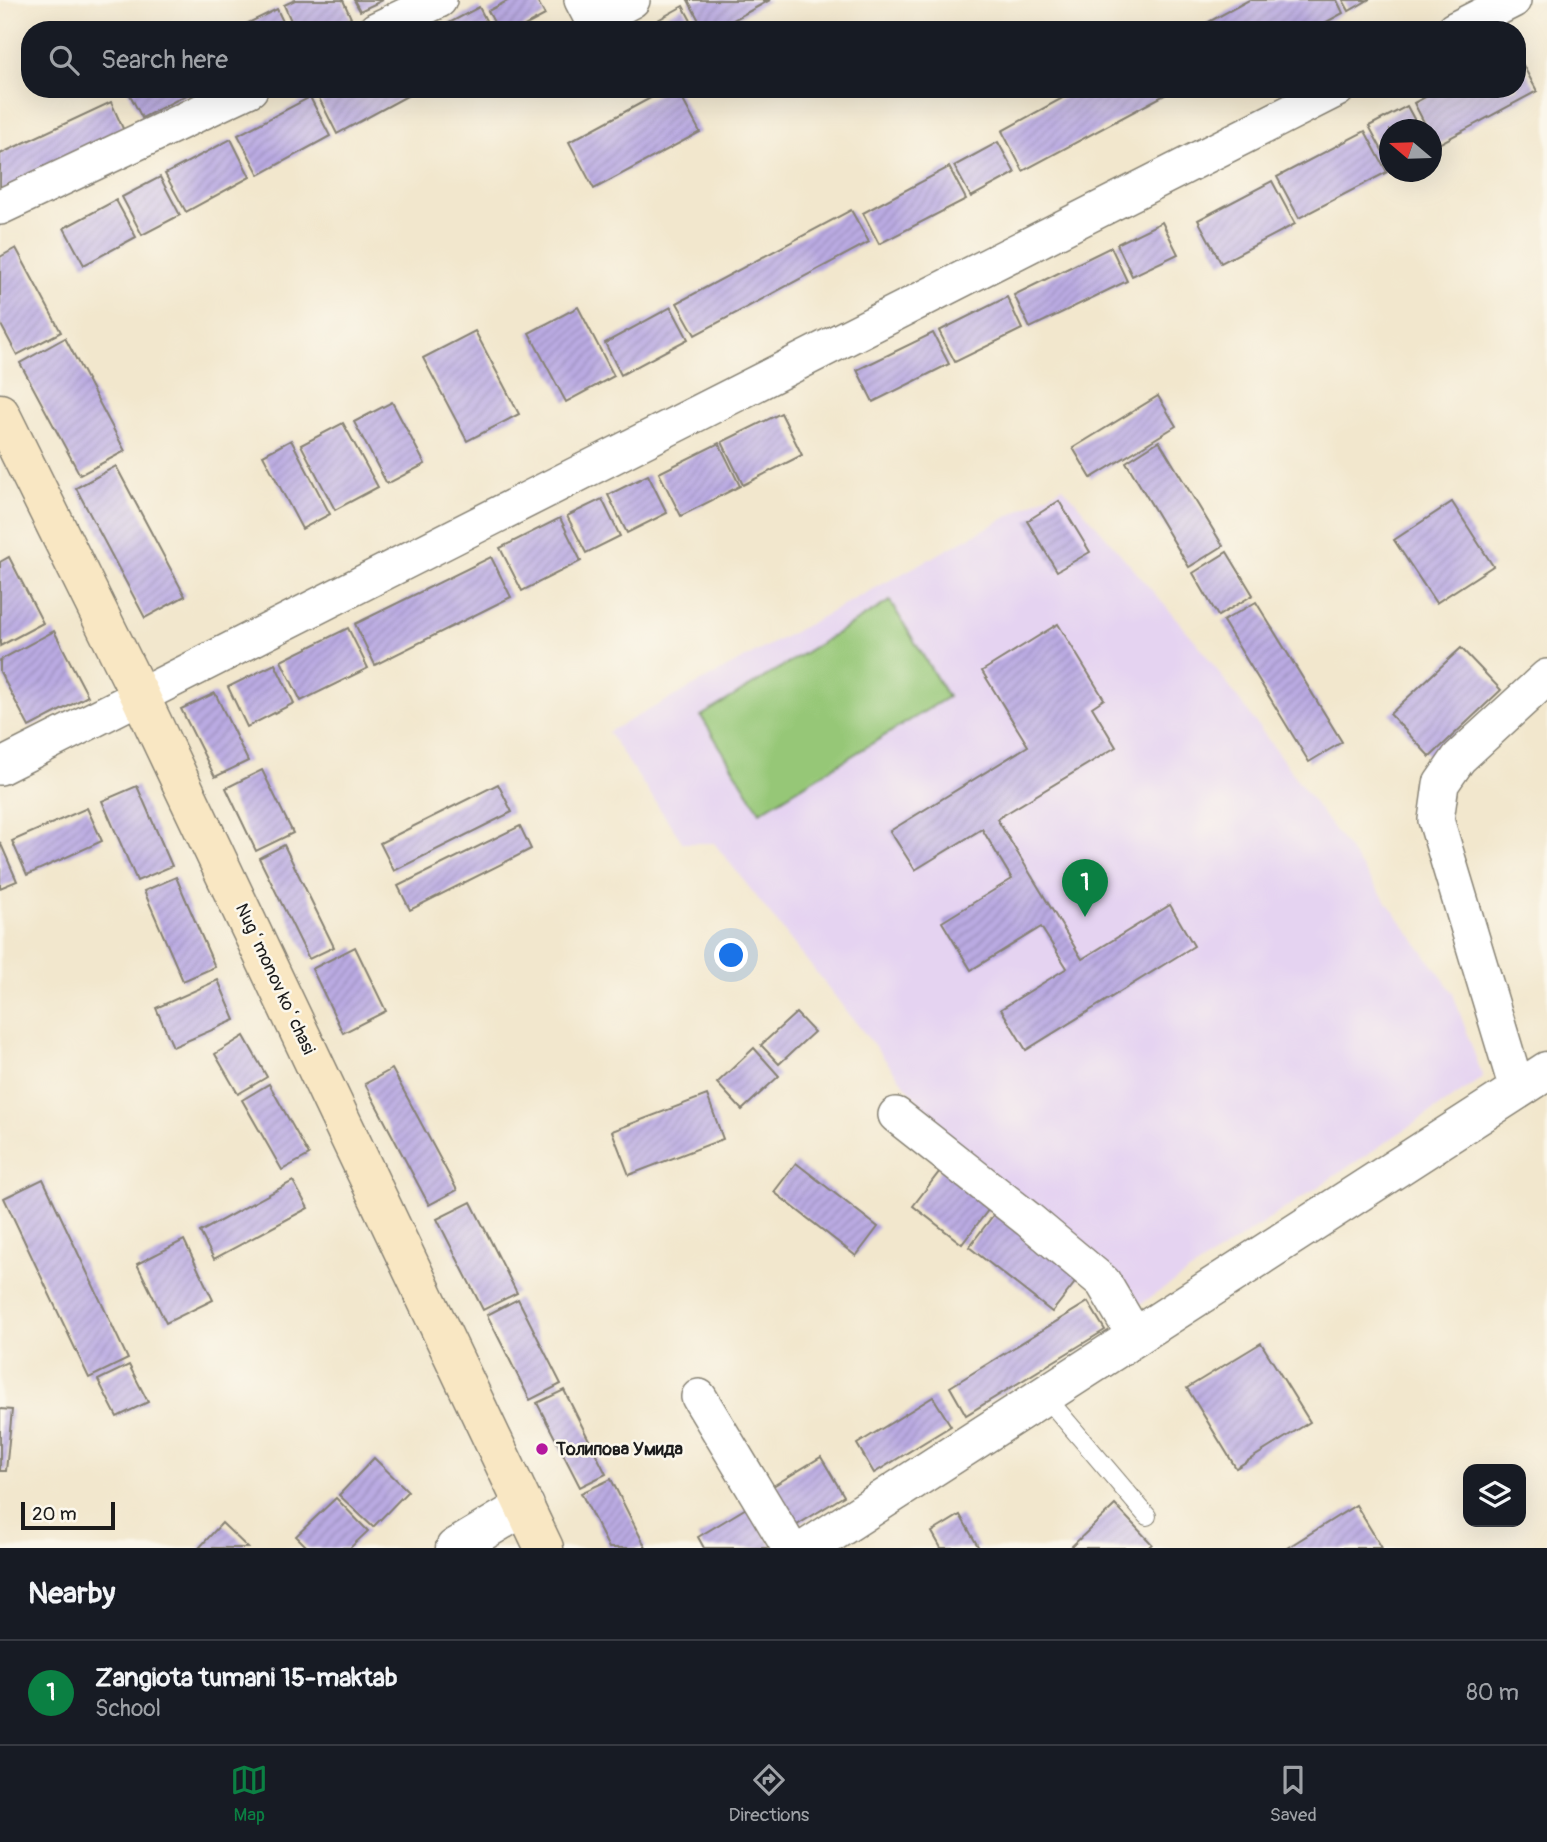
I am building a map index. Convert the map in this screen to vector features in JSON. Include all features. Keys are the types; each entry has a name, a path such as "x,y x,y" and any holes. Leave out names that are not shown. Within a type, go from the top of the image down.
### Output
{"main road":[{"name":"Nugʻmonov koʻchasi","path":"0,413 140,696 544,1548"}],"street":[{"path":"395,21 439,0"},
{"path":"582,0 593,21 632,0"},
{"path":"1472,21 1513,0"},
{"path":"0,207 231,98"},
{"path":"0,767 1319,98"},
{"path":"808,1548 1423,1153 1532,1080 1436,820 1441,784 1459,758 1547,677"},
{"path":"896,1115 1103,1282 1136,1338"},
{"path":"699,1398 790,1548"},
{"path":"455,1548 525,1506"}],"lane":[{"path":"1045,1396 1147,1516"}],"shaded area":[{"path":"1063,487 1198,644 1452,991 1483,1078 1136,1307 951,1143 714,843 683,843 608,732"}],"green space":[{"path":"890,601 948,697 760,812 701,716"}],"building":[{"path":"295,0 343,0 351,18 345,21 291,21 284,5"},
{"path":"354,0 383,0 360,11"},
{"path":"509,0 537,0 545,15 534,21 493,21 488,11"},
{"path":"688,0 770,0 732,21 699,21"},
{"path":"1249,0 1337,0 1343,13 1328,21 1210,21"},
{"path":"1343,0 1368,0 1349,11"},
{"path":"683,6 691,21 656,21"},
{"path":"479,7 486,21 453,21"},
{"path":"277,9 283,21 252,21"},
{"path":"1526,71 1537,91 1526,97"},
{"path":"132,98 181,98 142,118"},
{"path":"311,98 330,136 259,175 238,135"},
{"path":"319,98 403,98 337,134"},
{"path":"650,98 682,98 700,132 594,189 569,142"},
{"path":"1062,98 1159,98 1023,171 1002,131"},
{"path":"1423,98 1524,98 1442,142 1442,119 1422,119 1414,103"},
{"path":"111,102 125,133 0,192 0,154"},
{"path":"1407,106 1414,119 1382,119"},
{"path":"1379,121 1379,145 1369,126"},
{"path":"1365,131 1379,157 1379,176 1299,218 1277,177"},
{"path":"231,139 250,177 186,212 165,174"},
{"path":"998,142 1015,173 971,197 954,166"},
{"path":"949,167 966,199 879,244 863,213"},
{"path":"160,177 180,215 142,235 122,197"},
{"path":"1272,181 1295,224 1221,263 1198,220"},
{"path":"116,200 136,237 84,265 64,228"},
{"path":"851,210 869,242 695,335 677,303"},
{"path":"1162,222 1178,254 1132,276 1117,244"},
{"path":"1111,247 1127,281 1030,328 1014,295"},
{"path":"16,248 61,332 17,355 0,323 0,257"},
{"path":"1007,297 1022,329 955,362 939,331"},
{"path":"578,307 614,376 566,402 529,333"},
{"path":"671,307 688,339 621,375 605,343"},
{"path":"475,331 519,414 467,441 423,358"},
{"path":"933,333 949,364 873,402 857,370"},
{"path":"65,338 125,451 80,475 20,363"},
{"path":"1158,396 1176,426 1091,478 1073,448"},
{"path":"392,402 425,464 387,484 354,422"},
{"path":"781,413 802,455 743,485 722,442"},
{"path":"343,423 378,487 335,510 301,445"},
{"path":"291,440 330,514 302,529 263,455"},
{"path":"1159,441 1223,546 1189,567 1126,462"},
{"path":"719,443 740,486 681,516 659,473"},
{"path":"116,466 185,596 145,618 76,488"},
{"path":"648,475 667,513 627,533 608,495"},
{"path":"602,499 620,536 586,553 567,516"},
{"path":"1059,501 1090,552 1057,571 1027,521"},
{"path":"1452,502 1493,566 1436,603 1394,540"},
{"path":"560,518 581,561 522,591 500,548"},
{"path":"1227,552 1253,595 1218,616 1193,573"},
{"path":"9,557 43,623 0,646 0,562"},
{"path":"491,557 511,597 375,665 355,624"},
{"path":"1256,602 1342,742 1309,762 1223,621"},
{"path":"1058,624 1104,699 1092,707 1116,747 997,819 1082,959 1170,905 1194,946 1026,1050 1001,1009 1067,968 1041,927 971,970 942,922 1012,879 982,829 915,870 890,831 1028,746 982,671"},
{"path":"348,628 368,668 301,701 281,661"},
{"path":"54,631 88,696 29,727 0,672 0,660"},
{"path":"1461,648 1501,690 1430,757 1390,714"},
{"path":"275,664 294,703 247,727 228,687"},
{"path":"215,693 248,761 215,777 181,709"},
{"path":"262,770 293,833 256,851 226,788"},
{"path":"498,784 512,812 394,871 380,843"},
{"path":"137,786 172,866 137,881 102,801"},
{"path":"87,808 102,841 27,875 12,841"},
{"path":"520,826 531,849 410,910 398,886"},
{"path":"0,842 17,881 0,888"},
{"path":"284,845 334,947 309,959 259,858"},
{"path":"176,877 215,967 183,981 144,891"},
{"path":"355,947 386,1011 343,1033 312,969"},
{"path":"218,980 235,1020 173,1047 156,1008"},
{"path":"796,1013 814,1032 779,1064 761,1045"},
{"path":"244,1036 267,1077 238,1094 215,1054"},
{"path":"754,1048 779,1076 742,1110 717,1083"},
{"path":"392,1069 457,1190 429,1205 365,1084"},
{"path":"269,1084 309,1155 282,1170 242,1100"},
{"path":"707,1095 723,1139 629,1175 612,1131"},
{"path":"796,1163 878,1227 856,1256 774,1192"},
{"path":"943,1167 992,1205 962,1244 913,1206"},
{"path":"43,1179 128,1359 89,1378 4,1198"},
{"path":"293,1181 308,1208 214,1259 200,1232"},
{"path":"471,1202 517,1293 483,1310 437,1219"},
{"path":"998,1209 1081,1275 1052,1312 969,1247"},
{"path":"184,1240 213,1300 166,1323 137,1264"},
{"path":"518,1299 561,1384 530,1400 487,1315"},
{"path":"1088,1302 1105,1330 966,1415 950,1387"},
{"path":"1261,1343 1310,1422 1236,1468 1187,1388"},
{"path":"129,1365 148,1402 117,1417 98,1380"},
{"path":"564,1390 606,1474 580,1487 537,1403"},
{"path":"933,1397 951,1426 874,1473 857,1444"},
{"path":"0,1409 12,1410 6,1471 0,1471"},
{"path":"821,1457 844,1496 784,1533 760,1494"},
{"path":"374,1458 408,1491 373,1527 339,1495"},
{"path":"611,1479 646,1548 609,1548 581,1493"},
{"path":"336,1498 368,1531 350,1548 308,1548 296,1536"},
{"path":"1115,1505 1152,1544 1148,1548 1070,1548"},
{"path":"1356,1505 1382,1548 1287,1548"},
{"path":"748,1507 772,1546 704,1548 698,1537"},
{"path":"960,1515 979,1548 941,1548 932,1532"},
{"path":"222,1523 248,1548 199,1548"}],"place":[{"name":"Zangiota tumani 15-maktab","path":"1085,917"},
{"name":"Толипова Умида","path":"542,1449"}]}
